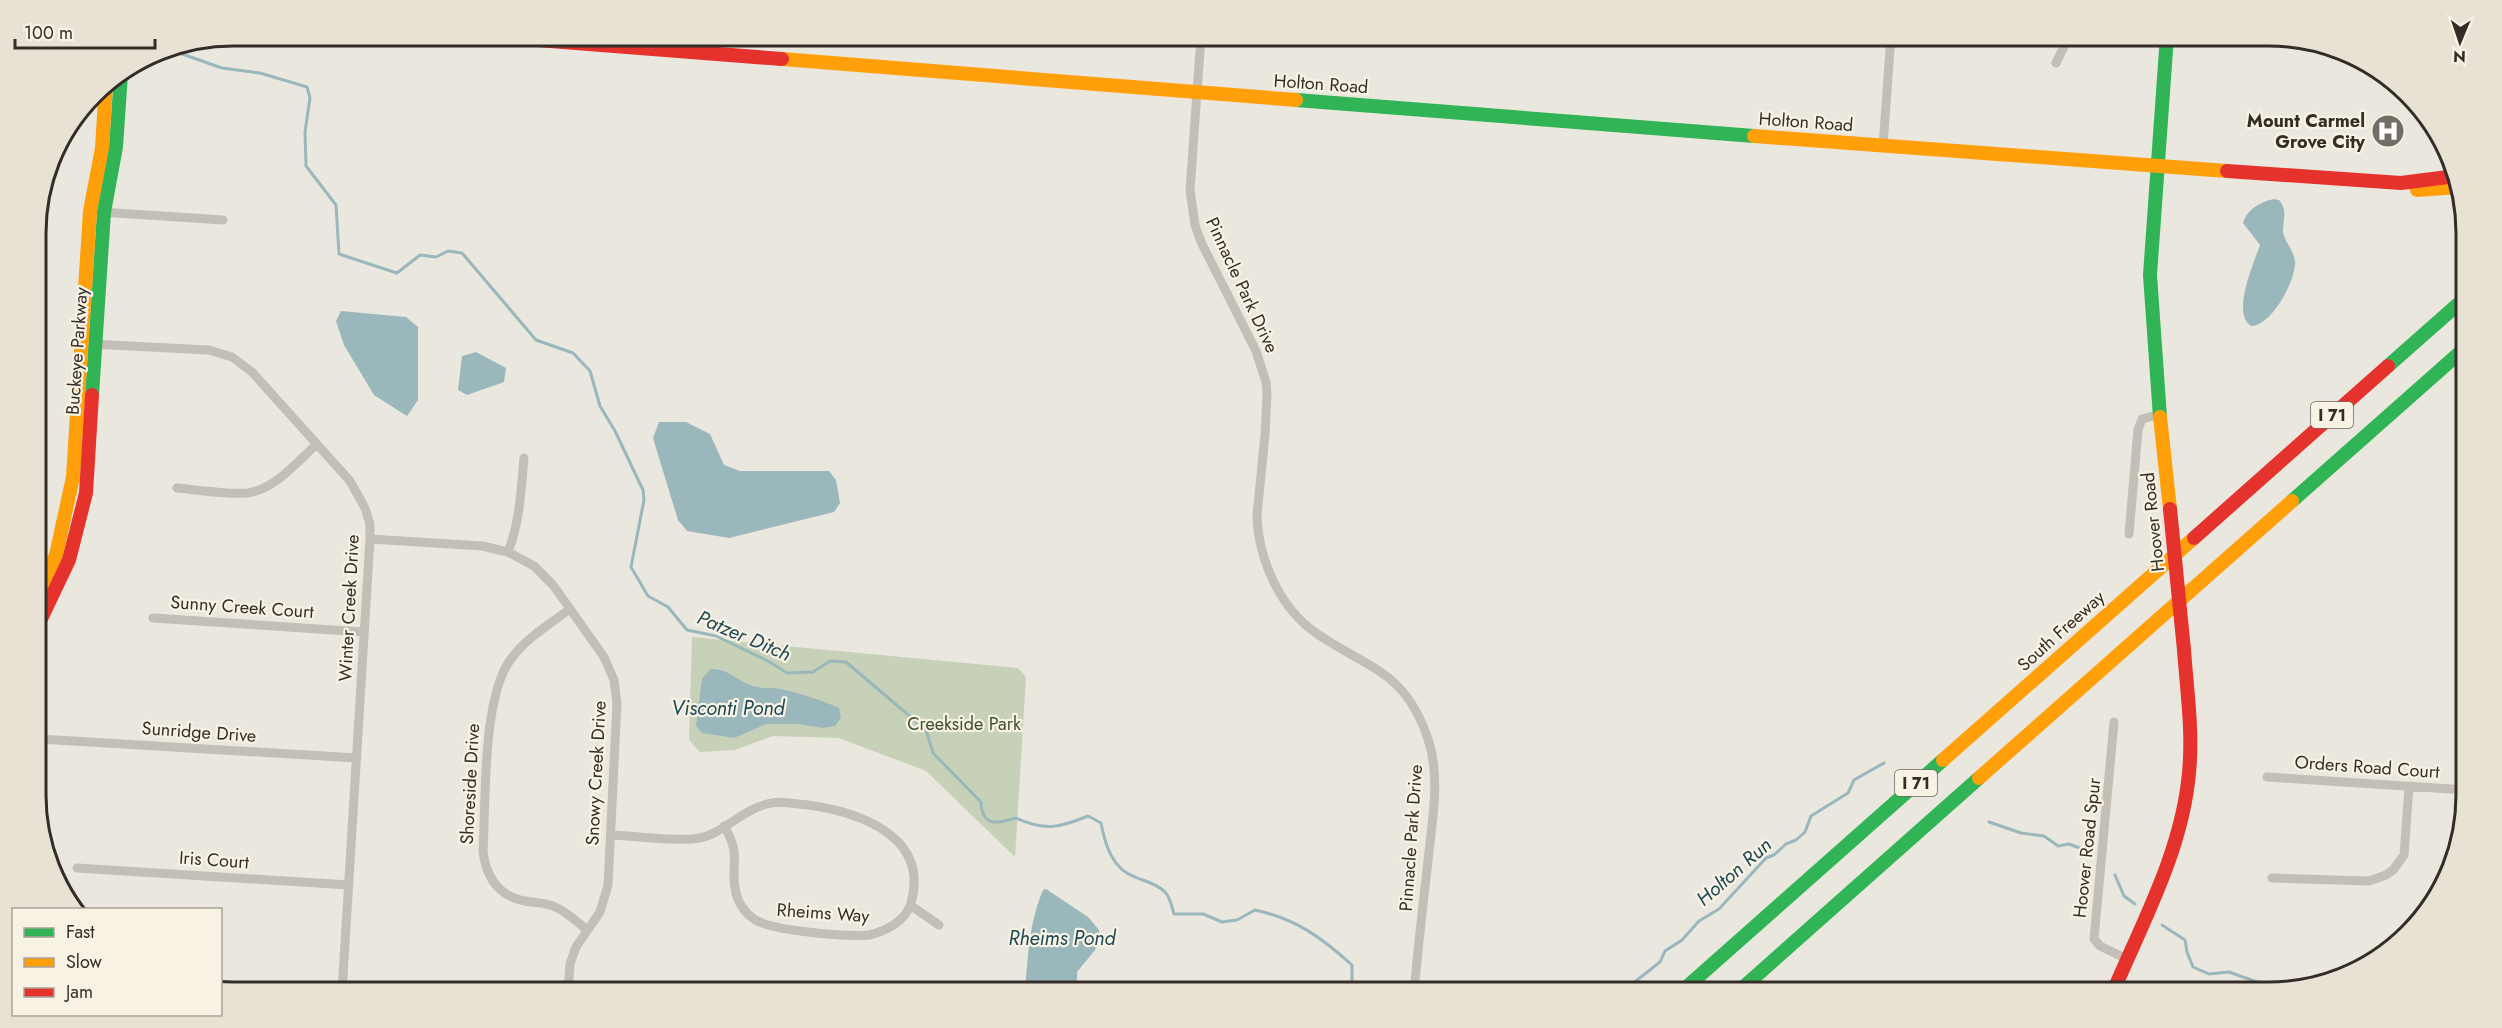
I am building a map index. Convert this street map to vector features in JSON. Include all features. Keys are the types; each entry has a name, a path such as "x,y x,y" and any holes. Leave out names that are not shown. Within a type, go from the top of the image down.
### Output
{"main road":[{"name":"Holton Road","path":"609,46 1882,146 2401,183"},
{"name":"Hoover Road","path":"2118,981 2164,875 2183,812 2189,771 2190,746 2184,650 2160,414 2150,274 2166,46"},
{"name":"Buckeye Parkway","path":"46,608 69,560 83,507 96,344 97,212 116,147 120,85"},
{"name":"Buckeye Parkway","path":"46,575 56,555 70,499 82,343 97,212 105,97"},
{"path":"2401,183 2446,177"},
{"path":"2401,183 2416,190 2450,188"},
{"name":"South Freeway","path":"1693,981 2456,305"},
{"name":"I 71","path":"1750,981 2456,356"}],"street":[{"name":"Pinnacle Park Drive","path":"1200,46 1190,190 1194,225 1256,351 1266,382 1265,435 1257,515 1259,541 1269,572 1287,603 1301,620 1316,633 1376,667 1406,694 1428,738 1433,759 1434,805 1414,981"},
{"path":"1882,146 1890,46"},
{"path":"2056,63 2064,46"},
{"path":"97,212 223,220"},
{"name":"Winter Creek Drive","path":"82,343 208,350 232,357 252,372 350,481 359,496 370,524 370,539 343,982"},
{"path":"2129,534 2138,430 2142,419 2160,414"},
{"path":"177,489 249,492 261,489 282,476 317,444"},
{"path":"507,552 514,536 519,511 524,458"},
{"name":"Snowy Creek Drive","path":"370,539 482,546 507,552 534,567 553,585 604,657 617,692 608,885 600,912 576,947 569,982"},
{"name":"Shoreside Drive","path":"570,609 529,640 512,657 501,676 490,718 483,851 490,879 505,894 524,901 550,904 566,913 587,930"},
{"name":"Sunny Creek Court","path":"153,618 364,632"},
{"name":"Hoover Road Spur","path":"2114,722 2094,939 2100,946 2127,959"},
{"name":"Sunridge Drive","path":"46,739 357,758"},
{"name":"Orders Road Court","path":"2267,777 2456,789"},
{"path":"2272,878 2369,882 2393,870 2404,855 2409,786"},
{"path":"610,835 692,839 710,836 746,811 768,803 786,802 852,813 895,838 907,853 913,881 910,905 939,925"},
{"name":"Rheims Way","path":"724,826 733,841 736,860 736,894 743,908 755,920 773,927 869,935 879,933 896,924 910,905"},
{"name":"Iris Court","path":"77,868 349,885"}],"green space":[{"name":"Creekside Park","path":"692,637 1018,668 1026,677 1015,857 926,771 839,738 773,736 735,750 700,752 689,740"}],"water":[{"path":"2274,199 2279,200 2283,208 2283,231 2294,257 2295,269 2287,290 2274,311 2267,319 2251,326 2245,320 2243,299 2260,245 2243,223 2255,207"},
{"path":"341,311 406,317 418,327 418,400 407,416 374,395 344,345 336,321"},
{"path":"476,352 506,368 504,382 467,395 458,390 462,356"},
{"path":"659,422 686,422 710,434 724,465 740,471 829,471 836,480 840,503 834,512 729,538 687,531 678,520 653,438"},
{"name":"Visconti Pond","path":"710,669 724,671 760,688 778,688 825,702 839,708 841,718 835,726 823,728 797,724 766,724 734,738 702,733 696,726 702,679"},
{"name":"Rheims Pond","path":"1046,889 1088,917 1099,930 1100,939 1095,950 1077,972 1077,982 1026,982 1032,928 1043,890"}],"waterway":[{"name":"Patzer Ditch","path":"181,54 222,68 260,73 307,87 310,98 305,132 306,166 336,205 339,254 397,273 420,255 436,257 448,251 462,253 536,340 573,353 590,371 600,406 615,431 643,490 644,500 631,567 648,596 668,607 687,630 716,636 770,662 787,673 813,672 830,661 846,662 926,730 933,753 981,802 984,816 988,820 1003,822 1016,818 1035,825 1052,826 1088,816 1101,823 1107,847 1115,862 1127,873 1162,889 1171,902 1174,914 1203,914 1222,922 1237,920 1255,910 1283,918 1307,930 1352,965 1351,981"},
{"name":"Holton Run","path":"1636,981 1660,962 1665,951 1682,940 1699,921 1719,909 1766,858 1774,855 1805,832 1811,816 1848,793 1854,780 1884,763"},
{"name":"Holton Run","path":"1989,822 2021,833 2044,836 2058,846 2069,844 2090,852"},
{"name":"Holton Run","path":"2115,875 2124,896 2135,904"},
{"name":"Holton Run","path":"2162,925 2185,940 2193,967 2209,974 2229,972 2254,981"}],"traffic: fast":[{"path":"2160,417 2150,275 2166,46"},
{"path":"92,395 104,212 116,147 120,85"},
{"path":"1296,100 1754,136"},
{"path":"2388,366 2456,306"},
{"path":"2292,501 2456,356"},
{"path":"1693,981 1943,760"},
{"path":"1750,981 1979,778"}],"traffic: slow":[{"path":"782,59 1296,100"},
{"path":"46,575 56,555 73,477 90,211 102,148 105,97"},
{"path":"1754,136 2227,171"},
{"path":"2417,190 2450,188"},
{"path":"2160,417 2170,509"},
{"path":"1979,778 2292,501"},
{"path":"1943,760 2194,538"}],"traffic: jam":[{"path":"614,46 782,59"},
{"path":"2227,171 2401,183 2446,177"},
{"path":"2194,538 2388,366"},
{"path":"46,608 69,560 86,493 92,395"},
{"path":"2170,509 2184,650"},
{"path":"2118,981 2160,885 2185,802 2190,742 2184,650"}],"place":[{"name":"Mount Carmel Grove City","path":"2388,131"}]}
